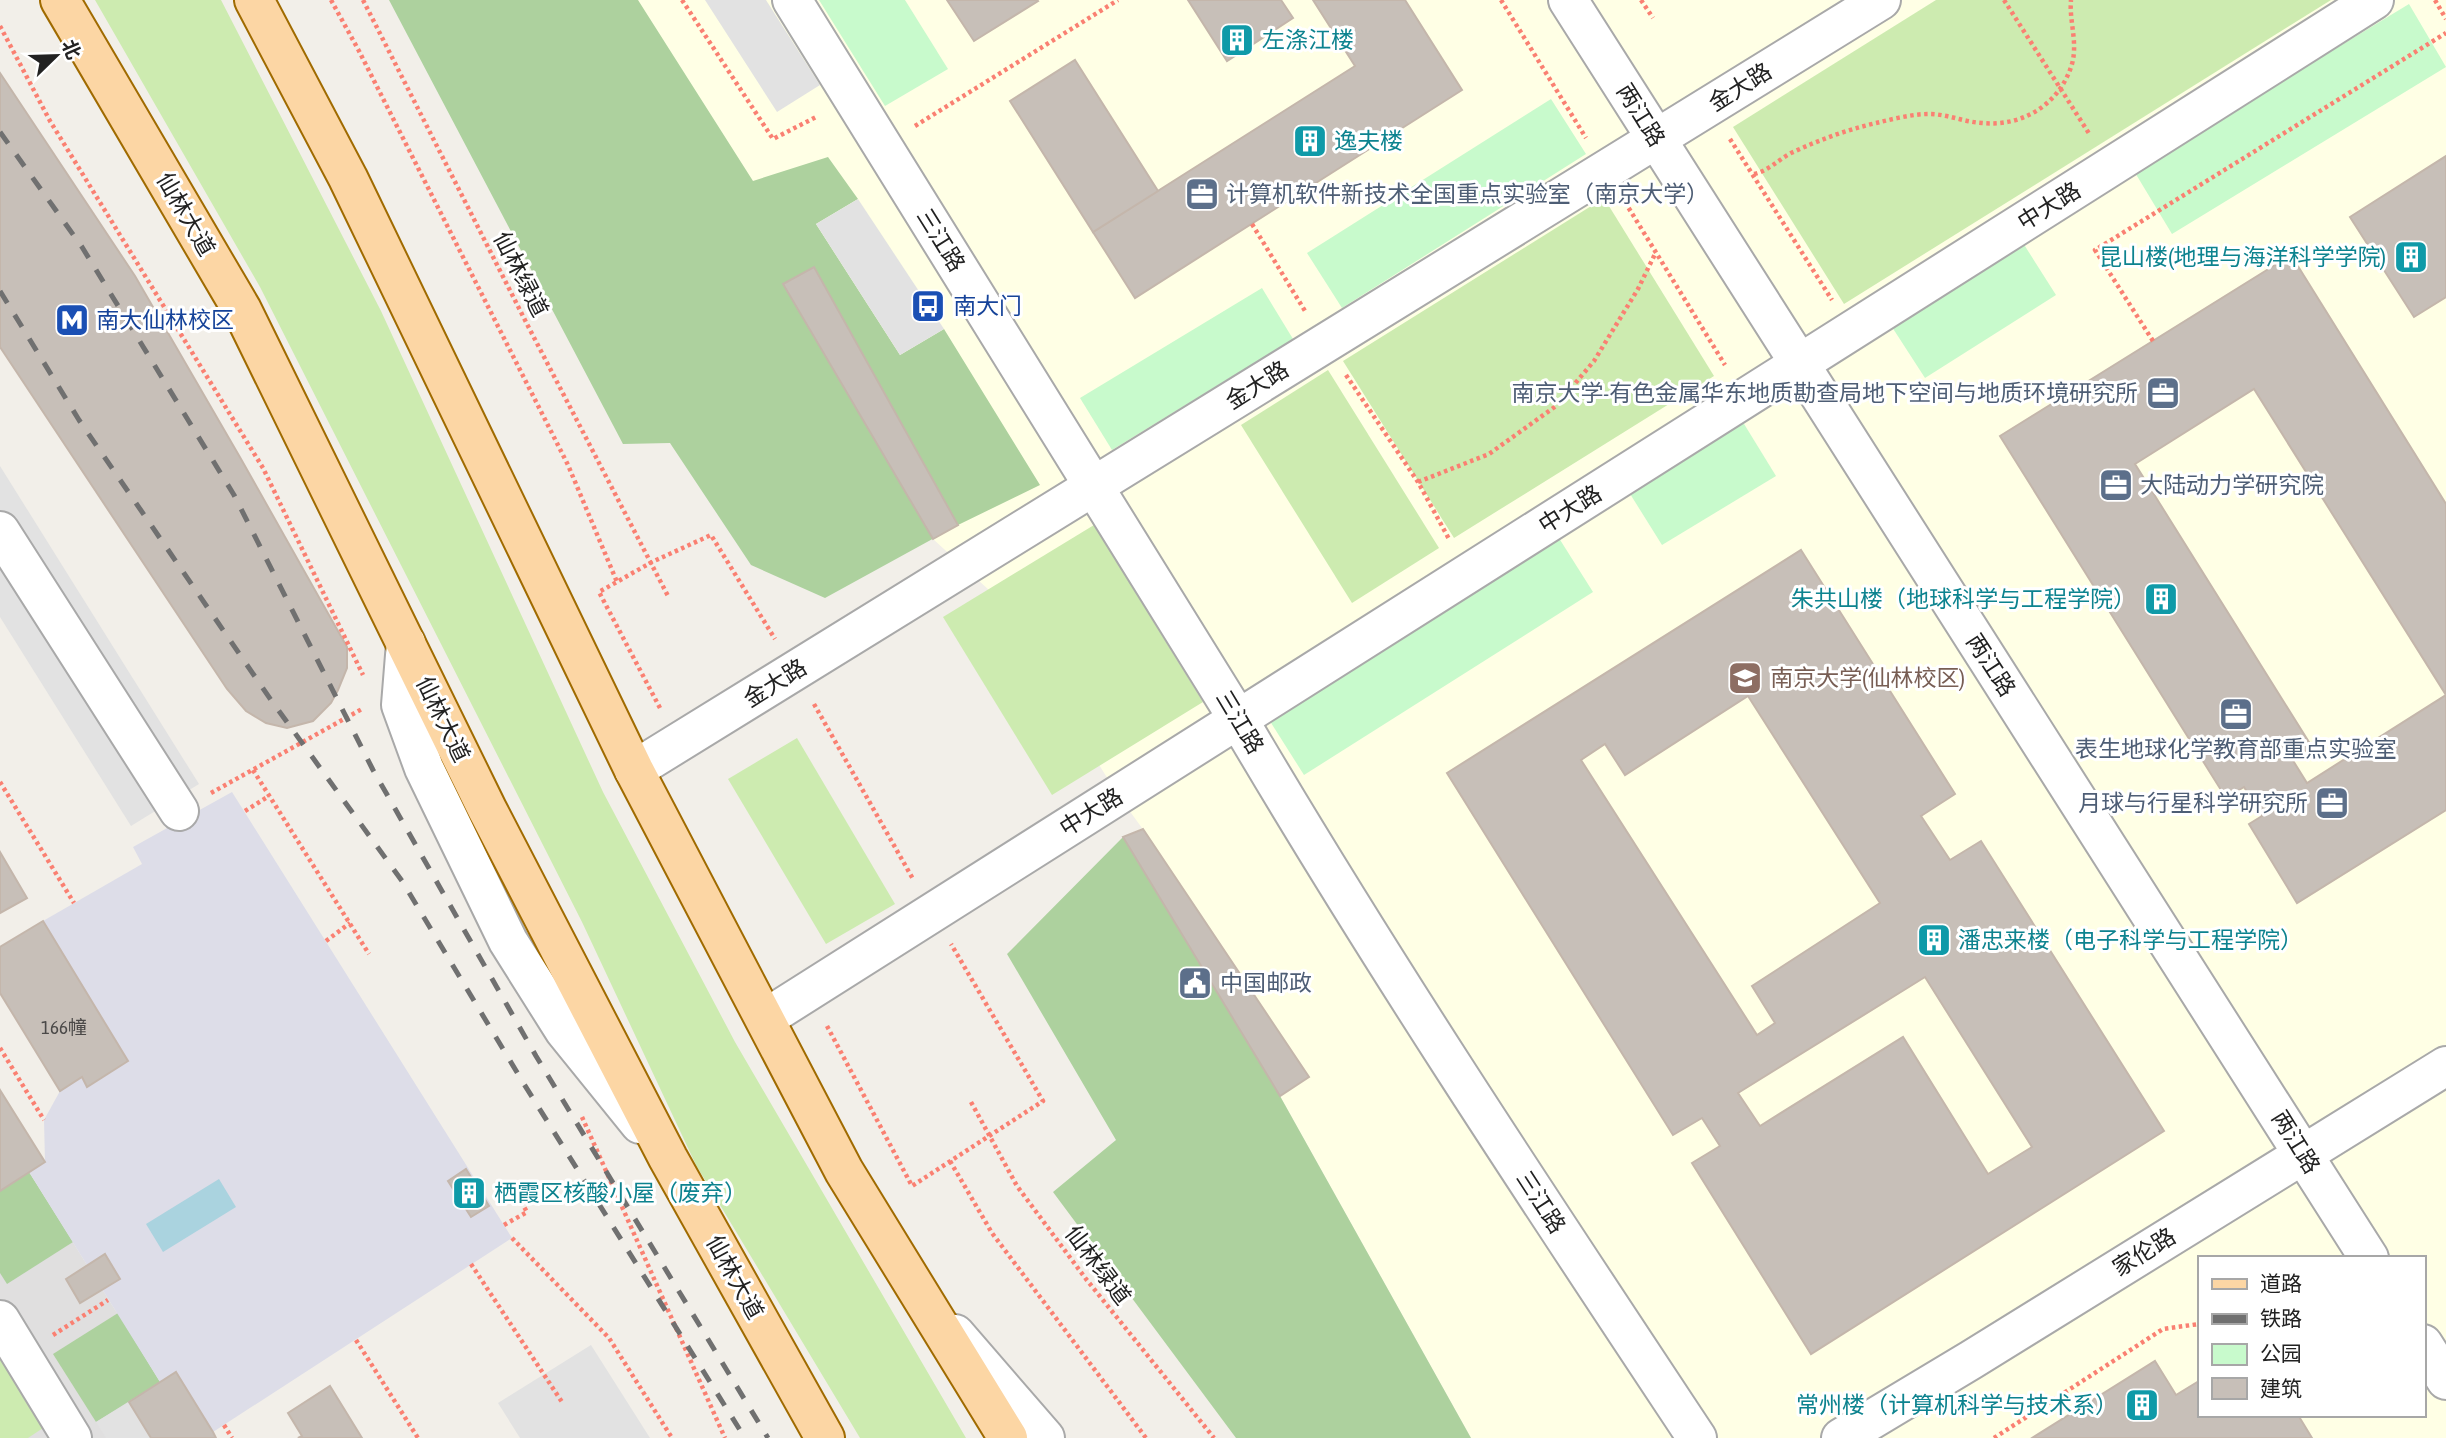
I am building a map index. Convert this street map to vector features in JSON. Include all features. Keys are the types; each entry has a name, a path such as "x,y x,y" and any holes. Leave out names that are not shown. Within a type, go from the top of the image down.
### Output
{"main road":[{"name":"仙林大道","path":"60,0 242,310 487,809 668,1158 825,1438"},
{"path":"254,0 348,178 634,770 844,1171 1008,1438"}],"street":[{"name":"三江路","path":"792,0 1480,1110 1697,1438"},
{"name":"两江路","path":"1568,0 2368,1256"},
{"name":"金大路","path":"634,770 1881,0"},
{"name":"中大路","path":"766,1018 2375,0"},
{"path":"0,531 179,811"},
{"name":"家伦路","path":"1842,1438 2446,1066"},
{"path":"922,1298 1045,1438"},
{"path":"0,1320 72,1438"},
{"path":"2425,1347 2446,1380"}],"path":[{"path":"331,0 568,465 617,582"},
{"name":"仙林绿道","path":"363,0 668,596"},
{"path":"682,0 773,139 853,99"},
{"path":"883,146 1118,0"},
{"path":"1501,0 1745,398"},
{"path":"1641,0 1653,18"},
{"path":"2004,0 2062,87 2110,167"},
{"path":"1754,174 1825,136 1877,123 1929,114 1982,123 2021,120 2039,110 2062,87 2072,62 2074,40 2069,13 2071,0"},
{"path":"2435,0 2446,19"},
{"path":"2153,341 2095,250 2446,33"},
{"path":"1708,106 1852,331"},
{"path":"1252,224 1325,344 1418,482 1467,574"},
{"path":"1418,482 1489,454 1556,406 1594,361 1655,253"},
{"path":"679,743 598,592 652,562 711,535 795,671 1044,1101 912,1186 808,991"},
{"path":"179,811 364,708"},
{"path":"253,770 369,954"},
{"path":"0,782 74,903"},
{"path":"245,811 269,796"},
{"path":"326,941 350,923"},
{"path":"0,1048 44,1120"},
{"name":"仙林绿道","path":"971,1102 1017,1186 1078,1269 1214,1438"},
{"path":"950,1161 992,1233 1146,1438"},
{"path":"504,1225 527,1212 516,1193"},
{"path":"512,1238 608,1338 672,1438"},
{"path":"471,1264 562,1402"},
{"path":"21,1354 108,1300"},
{"path":"1994,1438 2163,1329 2198,1324"},
{"path":"356,1340 418,1438"},
{"path":"224,1425 232,1438"}],"shaded area":[{"name":"南京大学(仙林校区)","path":"605,0 2446,0 2446,1438 1471,1438 1280,1096 1123,837 1142,828 1118,795 989,590 933,539"},
{"path":"705,0 766,0 820,85 777,112"},
{"path":"858,199 944,329 900,355 816,224"},
{"path":"0,466 199,784 131,826 0,617"},
{"path":"232,792 512,1238 213,1432 160,1382 29,1172 45,1162 44,1120 60,1091 82,1077 88,1087 128,1061 43,921 142,864 133,847"},
{"path":"29,1172 160,1382 129,1402 151,1438 0,1438 0,1191"},
{"path":"591,1345 650,1438 520,1438 498,1403"},
{"path":"129,1402 151,1438 106,1438 96,1422"}],"green space":[{"path":"95,0 221,0 381,311 603,792 735,1042 966,1438 860,1438 696,1165 582,922 260,287"},
{"path":"389,0 638,0 753,181 828,157 858,199 816,224 900,355 944,329 1040,485 958,525 825,598 751,565 670,443 623,444"},
{"path":"819,0 905,0 948,69 885,106"},
{"path":"1936,0 2331,0 1844,304 1733,127"},
{"path":"2409,4 2446,67 2172,234 2134,171"},
{"path":"1551,99 1586,154 1342,308 1307,253"},
{"path":"1604,198 1714,376 1454,538 1343,361"},
{"path":"2023,243 2056,295 1925,378 1892,327"},
{"path":"1262,288 1293,339 1112,450 1080,398"},
{"path":"1328,370 1439,548 1352,603 1241,425"},
{"path":"1741,419 1776,476 1662,545 1627,489"},
{"path":"1094,525 1203,702 1052,795 943,617"},
{"path":"1557,535 1593,592 1304,775 1268,718"},
{"path":"797,738 895,904 826,944 728,779"},
{"path":"1123,837 1280,1096 1471,1438 1236,1438 1053,1192 1116,1140 1007,954"},
{"path":"29,1172 73,1242 7,1284 0,1273 0,1191"},
{"path":"118,1313 160,1382 96,1422 53,1354"},
{"path":"0,1338 41,1404 43,1428 28,1438 0,1438"}],"water":[{"path":"219,1179 236,1207 163,1252 146,1224"}],"building":[{"path":"947,0 1037,0 1038,1 974,41"},
{"name":"左涤江楼","path":"1188,0 1281,0 1293,18 1227,61"},
{"name":"逸夫楼","path":"1313,0 1405,0 1462,90 1135,298 1093,232 1355,66"},
{"path":"1075,60 1158,191 1093,232 1010,101"},
{"name":"南大仙林校区","path":"0,73 135,276 347,647 347,668 338,690 331,703 313,721 287,728 266,723 246,711 227,689 0,347"},
{"name":"昆山楼(地理与海洋科学学院)","path":"2446,156 2446,297 2414,317 2350,217"},
{"name":"朱共山楼（地球科学与工程学院）","path":"2291,255 2446,504 2446,695 2446,810 2297,903 2249,824 2262,816 2244,787 2226,798 2000,436","holes":["2254,389 2446,695 2307,783 2292,759 2312,747 2135,464"]},
{"path":"814,267 958,525 933,539 783,284"},
{"name":"潘忠来楼（电子科学与工程学院）","path":"1801,550 1955,794 1921,816 1950,860 1981,841 2164,1131 1811,1354 1692,1163 1720,1146 1702,1118 1673,1135 1447,773","holes":["1748,696 1880,903 1752,986 1775,1023 1757,1035 1581,760 1605,744 1625,775","1925,977 2032,1147 1988,1174 1903,1037 1760,1126 1738,1093"]},
{"path":"1143,829 1309,1077 1280,1096 1123,837"},
{"path":"0,852 27,898 0,913"},
{"path":"43,921 128,1061 87,1087 82,1077 60,1091 0,993 0,947"},
{"path":"0,1090 45,1162 0,1191"},
{"name":"栖霞区核酸小屋（废弃）","path":"466,1169 489,1206 471,1217 448,1181"},
{"path":"105,1254 120,1279 80,1303 66,1279"},
{"name":"常州楼（计算机科学与技术系）","path":"2155,1361 2176,1395 2198,1382 2198,1417 2299,1417 2312,1438 2032,1438"},
{"path":"176,1372 216,1438 151,1438 129,1402"},
{"path":"330,1386 362,1438 298,1438 302,1436 288,1413"}],"railway":[{"path":"0,132 82,247 234,495 373,770 536,1056 768,1438"},
{"path":"0,291 79,420 271,700 402,881 524,1084 745,1438"}],"place":[{"name":"左涤江楼","path":"1237,40"},
{"name":"逸夫楼","path":"1310,141"},
{"name":"计算机软件新技术全国重点实验室（南京大学）","path":"1202,194"},
{"name":"昆山楼(地理与海洋科学学院)","path":"2411,257"},
{"name":"南大门","path":"928,306"},
{"name":"南大仙林校区","path":"72,320"},
{"name":"南京大学-有色金属华东地质勘查局地下空间与地质环境研究所","path":"2163,393"},
{"name":"大陆动力学研究院","path":"2116,485"},
{"name":"朱共山楼（地球科学与工程学院）","path":"2161,599"},
{"name":"南京大学(仙林校区)","path":"1745,678"},
{"name":"表生地球化学教育部重点实验室","path":"2236,714"},
{"name":"月球与行星科学研究所","path":"2332,803"},
{"name":"潘忠来楼（电子科学与工程学院）","path":"1934,940"},
{"name":"中国邮政","path":"1195,983"},
{"name":"栖霞区核酸小屋（废弃）","path":"469,1193"},
{"name":"常州楼（计算机科学与技术系）","path":"2142,1405"}]}
